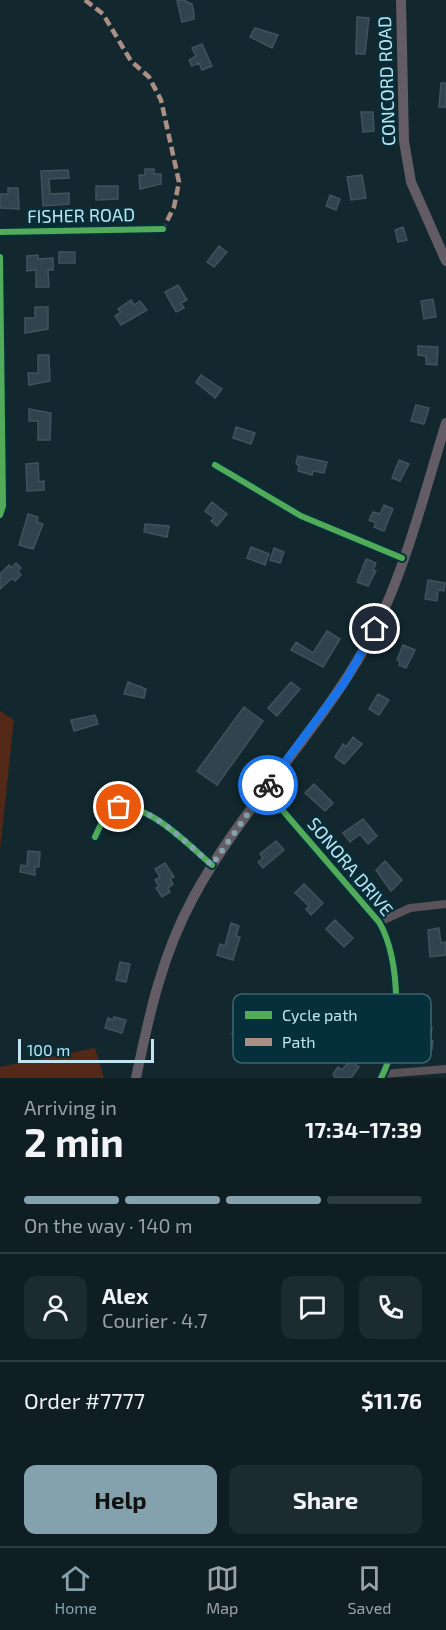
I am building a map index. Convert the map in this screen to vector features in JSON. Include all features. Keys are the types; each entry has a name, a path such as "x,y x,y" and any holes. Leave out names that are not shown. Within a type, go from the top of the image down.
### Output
{"main road":[{"name":"CONCORD ROAD","path":"401,0 404,141 411,182 446,261"},
{"path":"136,1078 160,971 192,899 212,865 344,683 382,615 446,423"}],"street":[{"name":"FISHER ROAD","path":"0,232 163,230"},
{"path":"0,257 3,506 0,515"},
{"path":"216,465 301,516 402,558"},
{"name":"SONORA DRIVE","path":"265,790 379,922 390,946 394,974 394,994"},
{"path":"95,837 107,812 121,806 136,808 152,816 212,865"},
{"path":"379,922 410,908 446,904"},
{"path":"382,1076 446,1069"}],"shaded area":[{"path":"0,711 14,720 0,850"},
{"path":"95,1048 104,1078 0,1078 0,1067"}],"building":[{"path":"183,0 192,4 194,19 182,22 177,1"},
{"path":"357,17 369,18 365,54 356,54"},
{"path":"255,28 278,35 272,48 250,37"},
{"path":"202,44 212,66 202,70 199,63 192,66 189,60 196,56 192,48"},
{"path":"441,83 446,83 446,107 439,107"},
{"path":"361,112 373,112 374,131 363,132"},
{"path":"145,169 154,169 154,174 161,174 161,184 140,189 139,175 145,175"},
{"path":"68,170 69,178 49,179 50,194 69,193 69,204 43,206 41,171"},
{"path":"362,175 366,198 351,200 347,177"},
{"path":"96,186 118,186 118,199 96,200"},
{"path":"8,188 18,188 19,209 0,208 0,194 8,194"},
{"path":"330,195 340,199 336,210 326,206"},
{"path":"403,227 407,240 398,242 395,230"},
{"path":"219,246 227,252 214,267 207,262"},
{"path":"59,252 75,252 75,263 59,263"},
{"path":"38,255 38,259 53,258 53,270 48,270 49,287 36,287 36,270 27,271 27,256"},
{"path":"178,285 187,300 181,303 184,308 176,312 165,292"},
{"path":"433,299 436,317 424,319 421,301"},
{"path":"131,300 134,305 140,301 147,310 121,325 115,316 121,312 118,309"},
{"path":"35,307 48,307 48,329 25,333 25,318 35,318"},
{"path":"418,346 438,347 437,365 426,364 426,356 418,355"},
{"path":"38,355 49,355 50,381 29,385 28,373 38,373"},
{"path":"201,375 222,389 215,398 196,382"},
{"path":"416,405 429,408 424,424 411,421"},
{"path":"29,409 51,413 50,440 38,440 38,421 29,421"},
{"path":"236,427 255,433 251,444 233,438"},
{"path":"298,456 327,462 324,473 313,471 312,475 298,471 299,465 296,464"},
{"path":"399,460 409,464 400,481 392,478"},
{"path":"38,463 39,482 44,481 44,490 27,491 26,464"},
{"path":"212,502 227,514 217,526 211,521 214,518 205,511"},
{"path":"384,505 393,509 384,531 374,527 376,523 369,520 373,512 380,514"},
{"path":"28,514 38,517 37,522 43,524 33,549 19,545"},
{"path":"145,524 169,526 167,537 144,532"},
{"path":"251,547 269,554 265,565 247,558"},
{"path":"274,548 284,552 280,563 270,560"},
{"path":"366,559 376,563 373,570 376,571 368,586 357,582"},
{"path":"16,563 21,568 18,571 21,575 15,581 12,578 0,589 0,574 9,565 12,568"},
{"path":"428,580 445,583 444,591 438,590 437,601 425,599"},
{"path":"327,631 340,639 323,667 291,650 296,642 313,653"},
{"path":"403,645 415,650 406,668 399,665 400,662 397,660"},
{"path":"128,682 146,689 144,698 124,694"},
{"path":"291,682 300,689 277,716 268,708"},
{"path":"378,694 389,700 379,715 369,709"},
{"path":"244,707 263,721 217,785 197,771"},
{"path":"95,715 98,724 74,731 71,720"},
{"path":"353,737 362,744 344,764 335,757 343,744 346,747"},
{"path":"314,784 333,803 325,811 305,793"},
{"path":"363,819 377,836 368,844 360,834 350,842 343,833"},
{"path":"276,841 284,850 263,868 258,862 263,858 260,854"},
{"path":"28,851 40,852 39,867 35,867 35,875 20,872 21,865 27,866"},
{"path":"385,861 402,880 391,891 376,870"},
{"path":"165,863 174,877 170,879 173,884 168,888 170,892 162,897 156,888 159,886 155,880 160,877 155,869"},
{"path":"304,884 323,903 311,915 306,909 309,906 295,893"},
{"path":"335,920 353,938 344,947 326,929"},
{"path":"231,923 239,926 236,936 240,937 233,960 217,955 220,944 225,946"},
{"path":"439,928 441,943 446,942 446,955 430,957 428,930"},
{"path":"120,962 130,964 126,982 116,980"},
{"path":"114,1017 126,1020 122,1033 105,1028 108,1018 113,1020"},
{"path":"348,1063 354,1063 359,1067 351,1078 335,1078 333,1074 338,1067 342,1070"}],"marked path":[{"path":"85,0 103,14 131,61 149,77 161,100 179,182 174,207 163,229"}],"cycle path":[{"path":"0,232 163,229"},
{"path":"0,257 3,506 0,515"},
{"path":"215,465 301,516 402,558"},
{"path":"265,790 379,922 392,956 396,994"},
{"path":"95,837 107,811 120,807 134,809 163,823 212,865"},
{"path":"381,1078 388,1063"}],"way so far":[{"path":"119,807 136,808 152,816 212,865 268,785"}],"route":[{"path":"268,785 344,683 375,629"}]}
